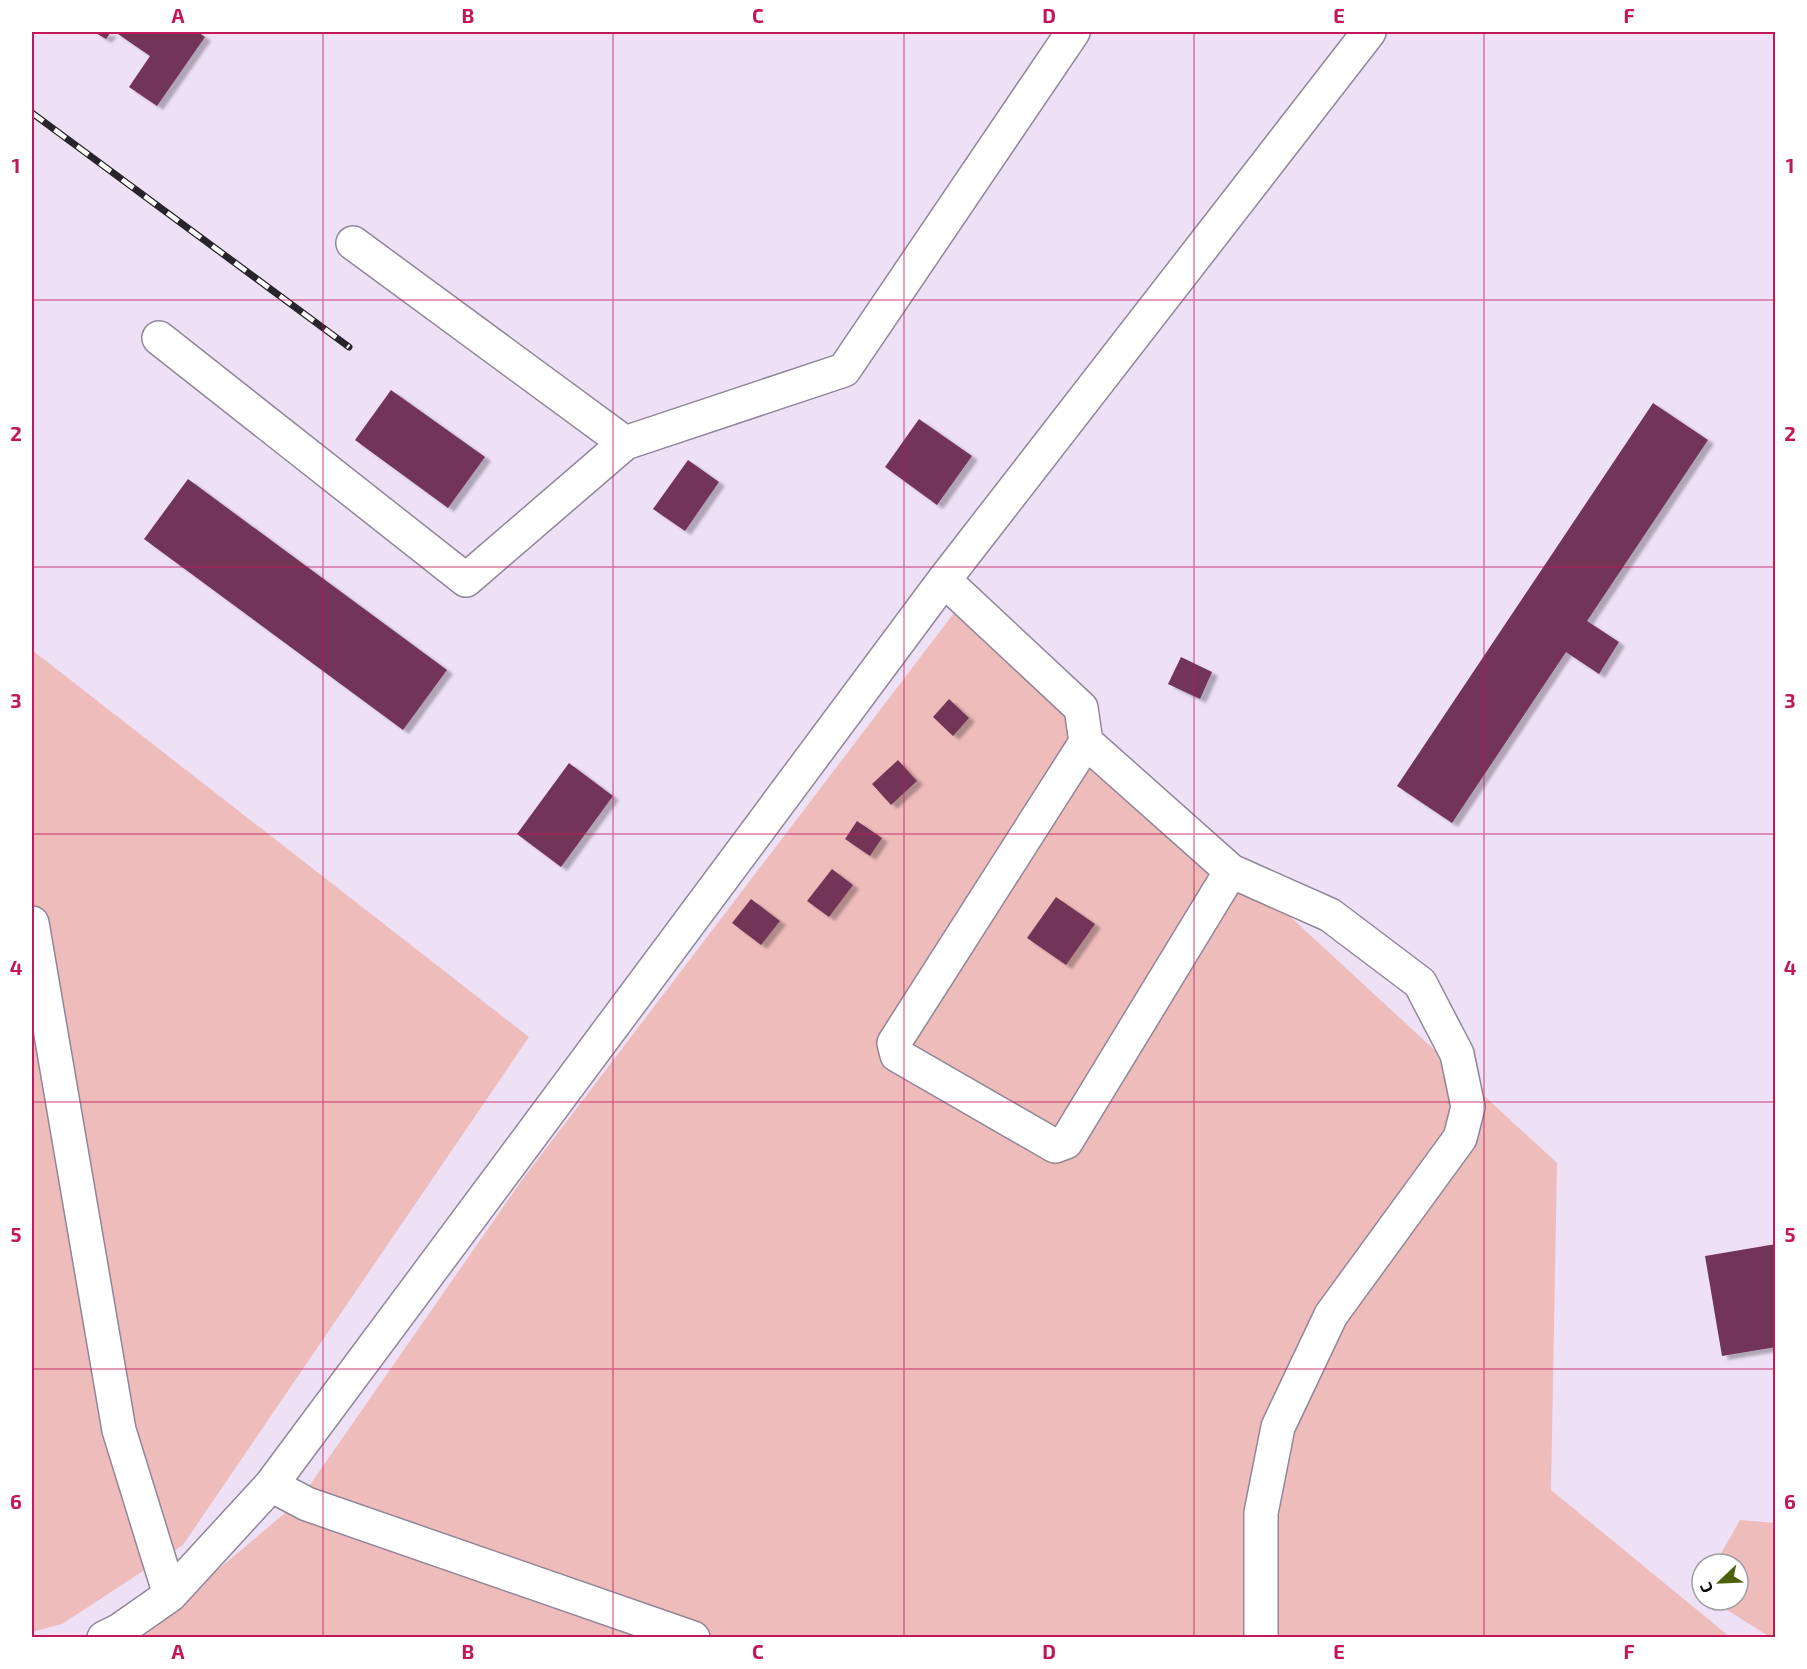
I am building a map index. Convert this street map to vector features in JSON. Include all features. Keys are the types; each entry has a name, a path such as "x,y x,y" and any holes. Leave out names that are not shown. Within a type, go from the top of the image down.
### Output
{"street":[{"path":"159,338 466,580 625,443 844,370 1073,32"},
{"path":"104,1638 120,1630 170,1595 271,1485 944,580 1368,32"},
{"path":"353,243 625,443"},
{"path":"944,580 1081,708 1086,742 1231,871 1330,915 1420,983 1457,1054 1468,1107 1460,1138 1331,1315 1278,1427 1261,1513 1261,1638"},
{"path":"1086,742 894,1043 897,1055 1055,1146 1066,1142 1231,871"},
{"path":"32,923 119,1430 170,1595"},
{"path":"271,1485 307,1504 693,1638"}],"shaded area":[{"path":"957,609 1557,1163 1551,1490 1690,1604 1690,1612 1700,1612 1730,1637 137,1638 298,1502 522,1180"},
{"path":"32,650 529,1037 183,1545 62,1624 32,1632"},
{"path":"1740,1520 1775,1523 1775,1637 1770,1637 1730,1612 1750,1612 1750,1552 1722,1552"}],"building":[{"path":"94,32 111,32 106,39"},
{"path":"115,32 198,32 205,37 157,106 129,87 150,56"},
{"path":"391,390 485,457 448,508 355,440"},
{"path":"1653,403 1708,440 1587,621 1619,642 1599,674 1566,652 1452,823 1397,786"},
{"path":"919,419 972,456 937,505 885,467"},
{"path":"688,460 719,482 685,531 653,509"},
{"path":"188,479 447,670 403,730 144,539"},
{"path":"1181,657 1212,672 1200,699 1168,684"},
{"path":"949,699 969,718 953,736 933,717"},
{"path":"898,760 917,781 891,805 872,784"},
{"path":"569,763 613,796 561,867 517,834"},
{"path":"857,821 882,838 870,856 845,839"},
{"path":"832,869 853,885 829,917 807,901"},
{"path":"1056,897 1095,924 1066,965 1027,938"},
{"path":"751,899 780,921 761,945 732,923"},
{"path":"1776,1244 1776,1347 1722,1356 1705,1256"}],"railway":[{"path":"32,113 349,347"}]}
